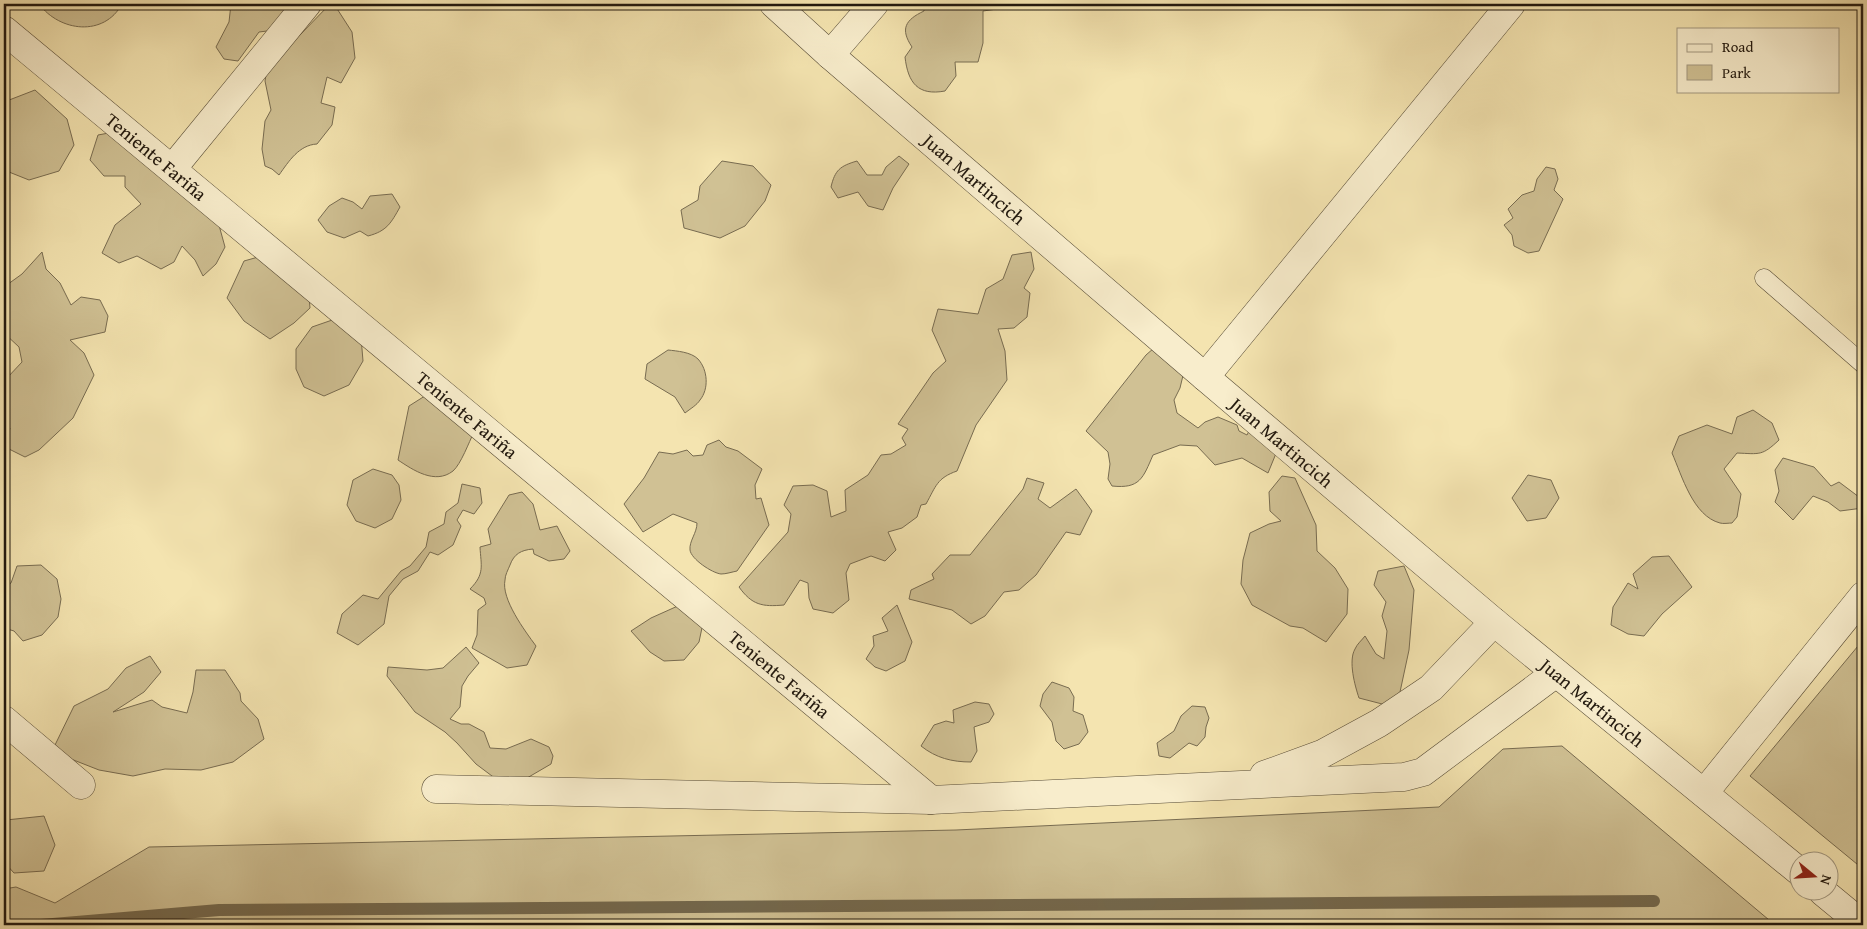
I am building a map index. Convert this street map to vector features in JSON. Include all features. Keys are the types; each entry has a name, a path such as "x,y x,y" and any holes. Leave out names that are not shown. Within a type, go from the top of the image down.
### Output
{"street":[{"path":"172,169 307,4"},
{"name":"Juan Martincich","path":"774,4 830,55 1205,377 1494,622 1790,864"},
{"path":"830,55 874,4"},
{"path":"1205,377 1511,4"},
{"name":"Teniente Fariña","path":"4,30 931,800"},
{"path":"1704,792 1863,596"},
{"path":"1234,785 1322,754 1378,723 1431,688 1494,622"},
{"path":"436,789 931,800 1404,777 1423,772 1556,673"},
{"path":"4,720 81,785"},
{"path":"1835,902 1863,925"}],"lane":[{"path":"1764,278 1863,364"}],"green space":[{"path":"39,4 122,4 114,15 104,22 82,27 58,20"},
{"path":"231,4 290,4 275,30 259,32 238,61 224,59 216,47 229,22"},
{"path":"330,4 334,4 352,32 355,58 341,83 327,77 321,103 335,107 332,125 317,144 305,147 295,155 279,175 265,166 262,149 265,121 271,110 265,81 267,69"},
{"path":"924,4 1001,4 997,9 983,11 983,43 978,62 955,62 956,76 945,91 928,91 916,86 906,66 905,57 912,47 906,35 906,26 912,18 924,11"},
{"path":"35,90 67,119 74,145 59,171 29,180 4,170 4,102"},
{"path":"114,132 217,218 225,247 216,264 203,276 195,260 182,246 174,262 161,269 137,256 119,263 102,253 115,225 141,204 125,187 125,176 104,176 90,160 98,135"},
{"path":"899,156 909,164 893,188 883,210 868,206 858,192 838,198 831,187 834,176 846,165 857,161 867,175 882,175 886,167"},
{"path":"722,161 753,166 771,185 765,201 745,226 720,238 684,228 681,210 698,200 700,186"},
{"path":"1546,167 1555,169 1558,179 1554,190 1563,199 1539,251 1528,253 1514,246 1512,235 1504,225 1513,218 1508,209 1522,195 1534,191 1537,179"},
{"path":"392,194 400,207 388,226 380,232 368,236 360,231 344,238 327,232 318,220 329,206 342,198 353,202 362,209 370,196"},
{"path":"42,252 46,269 60,283 71,305 81,297 100,300 108,316 105,332 70,340 84,353 94,375 73,418 39,450 25,457 5,447 10,428 4,424 4,377 7,378 22,362 19,347 4,333 4,287 22,274"},
{"path":"276,252 307,275 310,308 294,323 270,339 244,321 227,298 244,261"},
{"path":"1031,252 1034,269 1024,288 1030,293 1027,317 1014,328 998,329 1005,351 1007,380 976,425 957,471 938,483 926,504 921,505 917,517 902,528 888,532 896,550 885,561 871,556 850,564 846,573 849,600 833,613 813,609 809,598 808,583 800,580 784,605 770,606 758,604 748,598 739,587 788,532 791,514 784,505 793,486 813,485 827,491 831,517 846,511 845,490 868,475 881,455 891,454 906,445 902,438 908,429 898,424 933,373 946,361 932,330 938,309 978,314 986,289 1003,279 1012,255"},
{"path":"338,318 361,337 363,361 349,385 324,396 304,387 296,369 296,349 312,327"},
{"path":"1154,348 1185,367 1180,388 1174,400 1177,413 1198,428 1205,422 1218,417 1237,425 1239,431 1247,435 1252,425 1277,451 1268,473 1242,458 1215,465 1197,446 1180,445 1153,455 1143,476 1135,484 1112,486 1108,479 1110,464 1108,452 1086,431 1146,355"},
{"path":"668,350 692,355 698,359 704,368 706,385 703,396 697,404 685,413 675,397 645,379 647,364"},
{"path":"428,394 474,432 456,468 446,475 439,477 417,472 398,460 409,406"},
{"path":"1753,410 1772,423 1779,440 1769,449 1760,453 1737,453 1724,469 1741,494 1737,517 1732,523 1720,523 1711,519 1696,504 1684,483 1672,453 1679,436 1707,425 1732,434 1737,417"},
{"path":"719,440 726,447 738,451 762,469 755,485 756,499 761,498 769,525 737,571 721,574 702,565 691,554 690,547 697,523 673,514 643,532 624,504 644,478 659,452 673,454 687,450 693,456 703,455 707,445"},
{"path":"1783,458 1814,467 1831,486 1839,482 1863,500 1863,508 1840,511 1828,502 1813,496 1793,520 1775,502 1779,491 1775,470"},
{"path":"373,469 392,475 399,485 401,500 392,519 375,528 356,521 347,505 353,480"},
{"path":"1528,475 1551,480 1559,498 1546,518 1527,521 1512,498"},
{"path":"1282,476 1295,478 1316,525 1317,551 1335,568 1348,589 1347,614 1326,642 1303,628 1290,626 1252,605 1241,584 1243,560 1250,533 1269,524 1281,521 1270,511 1269,492"},
{"path":"1027,478 1044,483 1038,499 1050,508 1076,489 1092,511 1080,535 1066,532 1036,575 1019,590 1004,592 985,616 971,624 952,610 909,599 911,590 934,579 932,574 950,555 970,555 1023,489"},
{"path":"462,484 480,488 482,503 474,514 463,510 457,520 461,526 453,545 438,555 430,552 418,571 403,579 389,596 384,624 358,645 337,633 342,614 363,595 378,599 401,571 410,566 426,547 429,532 444,524 446,512 458,503"},
{"path":"522,492 533,504 540,530 557,526 570,551 564,559 549,561 534,554 533,549 518,553 512,561 505,578 507,596 515,614 536,646 527,665 507,668 472,648 477,635 478,610 486,604 484,598 470,589 478,579 481,570 480,547 491,544 488,529 509,495"},
{"path":"1669,556 1692,587 1662,614 1644,636 1628,634 1611,625 1613,607 1628,583 1638,589 1633,574 1652,557"},
{"path":"41,565 57,579 61,599 58,617 42,635 23,641 14,631 4,628 4,587 11,583 17,566"},
{"path":"1404,566 1414,590 1409,650 1400,692 1386,705 1359,698 1353,674 1352,660 1356,647 1365,636 1376,654 1384,659 1387,631 1382,616 1386,602 1374,585 1378,571"},
{"path":"680,605 703,623 699,642 684,660 664,661 650,652 631,631 651,618"},
{"path":"897,605 912,642 905,661 886,671 875,667 866,659 874,646 873,636 888,631 882,618"},
{"path":"1863,640 1863,869 1750,776"},
{"path":"466,647 479,663 462,686 460,707 450,719 461,724 469,724 484,732 490,748 506,749 531,739 549,747 553,756 551,764 527,778 496,779 476,764 445,732 415,712 387,676 388,667 427,670 443,668"},
{"path":"150,656 161,672 144,692 113,712 152,700 162,707 187,713 193,692 196,670 225,670 240,693 241,701 258,719 264,739 233,762 201,770 165,769 133,776 99,770 71,759 55,745 74,706 108,689 126,668"},
{"path":"1052,682 1069,688 1074,697 1073,711 1083,715 1088,732 1079,744 1064,749 1056,741 1052,722 1040,706 1043,694"},
{"path":"975,702 989,704 994,714 989,722 974,727 977,751 971,762 944,759 932,754 921,746 934,725 946,721 954,723 953,710"},
{"path":"1192,706 1205,707 1209,718 1205,737 1197,746 1189,743 1170,758 1159,756 1157,743 1174,731 1181,716"},
{"path":"1562,746 1775,925 4,925 4,889 16,887 55,903 149,847 956,830 1439,807 1503,749"},
{"path":"44,816 55,845 44,871 14,873 4,862 4,826 6,820"}],"waterway":[{"path":"41,925 219,910 1654,901"}]}
